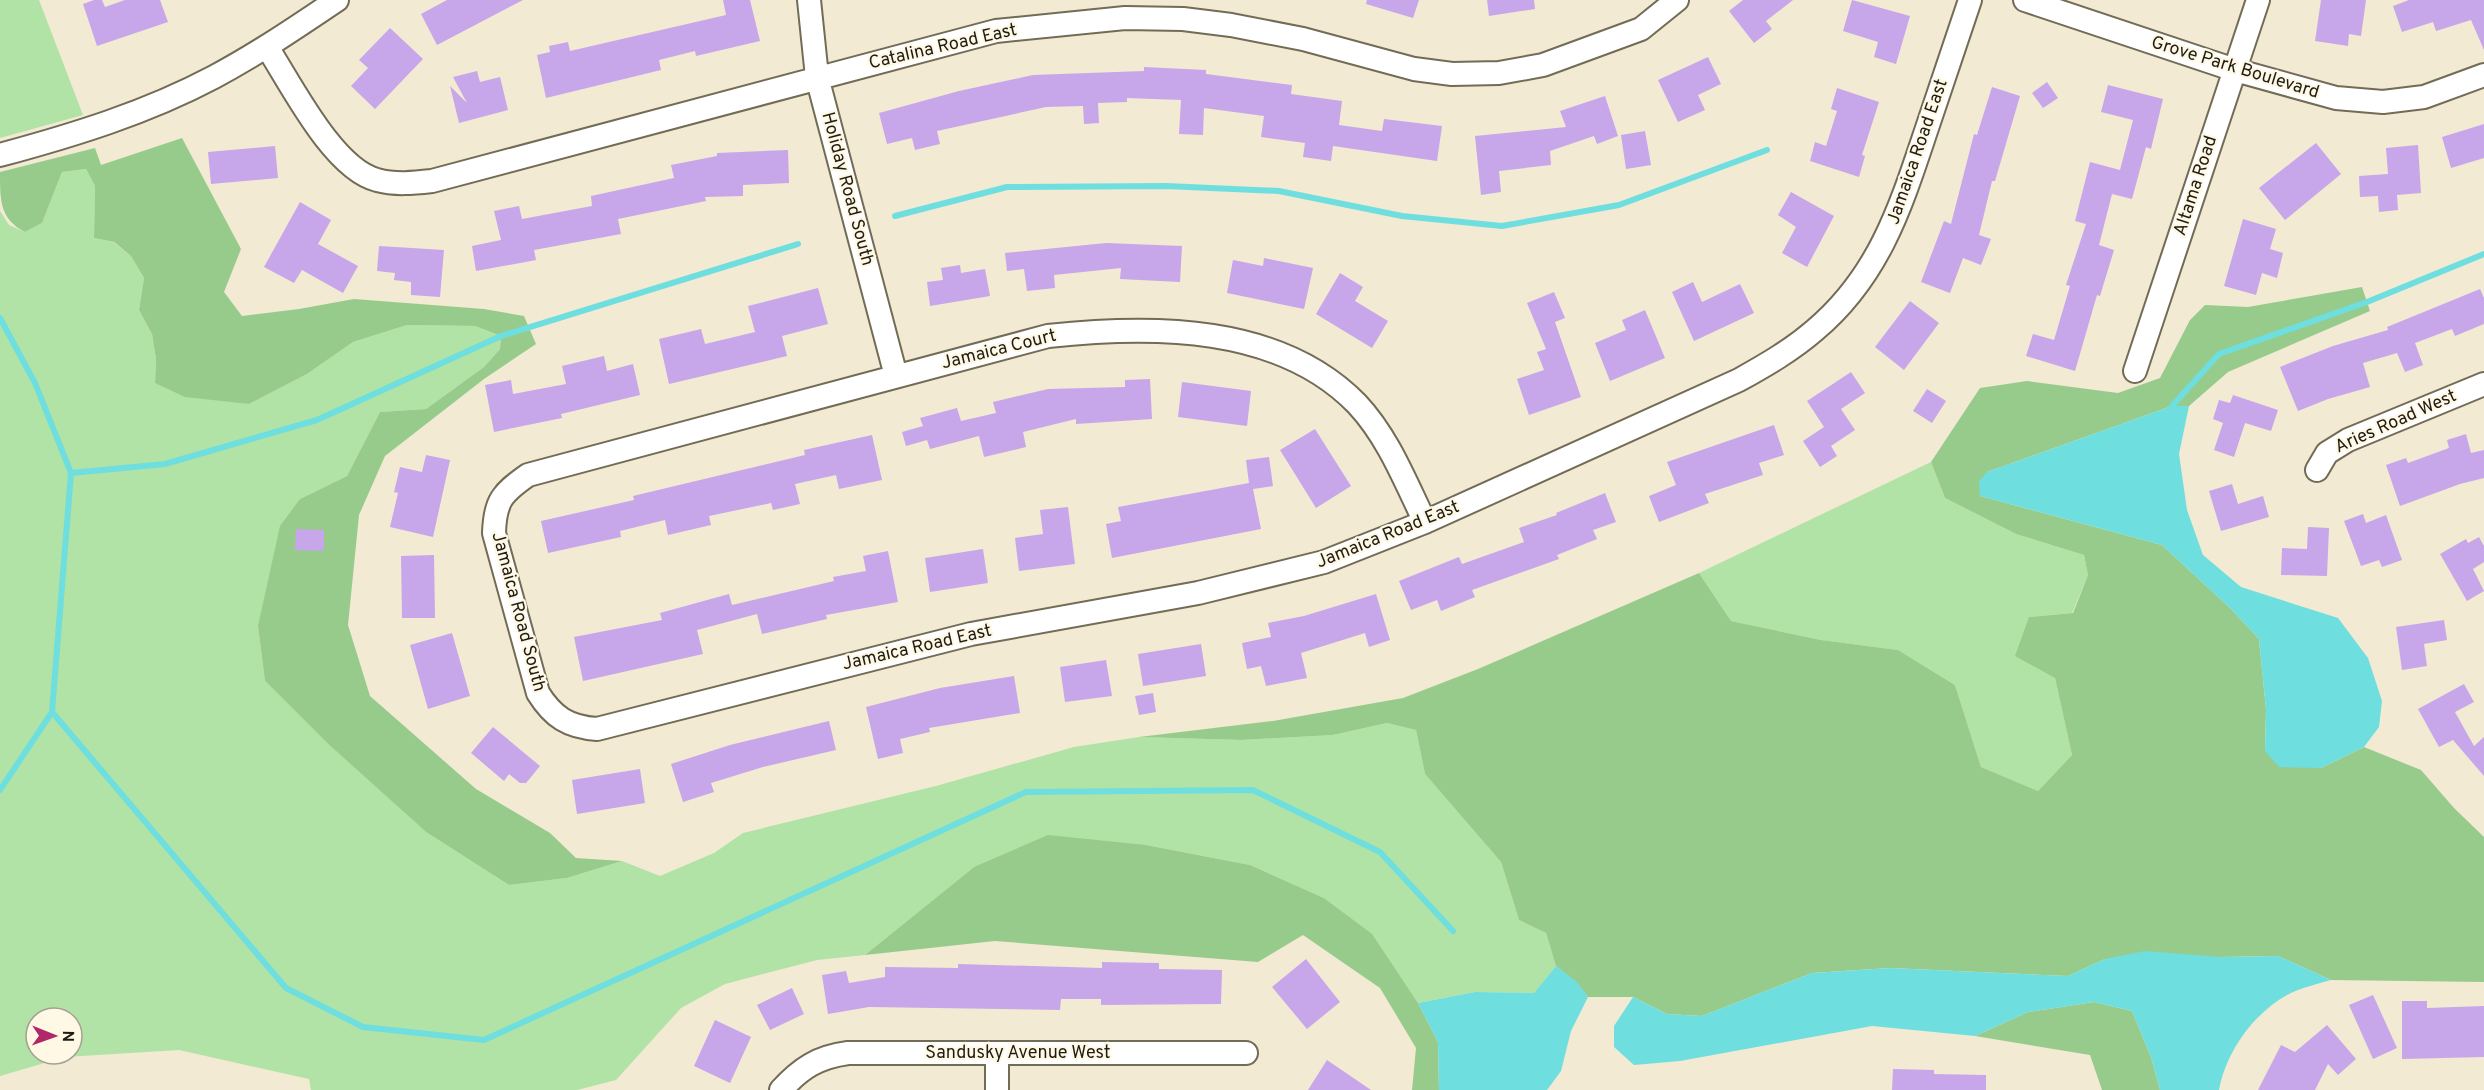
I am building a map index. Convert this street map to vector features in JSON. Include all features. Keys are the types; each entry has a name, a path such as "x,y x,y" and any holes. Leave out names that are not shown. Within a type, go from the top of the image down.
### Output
{"street":[{"path":"0,155 115,121 166,100 267,47 337,0"},
{"name":"Holiday Road South","path":"809,0 817,78 896,376"},
{"name":"Catalina Road East","path":"267,47 333,149 353,168 376,180 407,184 432,180 996,31 1125,18 1183,19 1231,25 1303,39 1414,69 1452,74 1499,73 1543,65 1612,41 1641,29 1677,0"},
{"name":"Jamaica Road East","path":"568,724 597,729 615,727 971,634 1198,593 1273,577 1324,562 1425,522 1739,380 1778,358 1816,330 1846,298 1873,263 1896,220 1970,0"},
{"name":"Grove Park Boulevard","path":"2025,0 2235,70 2336,98 2383,102 2424,97 2484,75"},
{"name":"Altama Road","path":"2135,371 2258,0"},
{"name":"Jamaica Court","path":"506,490 528,475 1048,336 1101,330 1155,330 1203,334 1256,346 1292,358 1329,378 1358,405 1385,440 1425,522"},
{"name":"Aries Road West","path":"2317,470 2327,453 2348,440 2484,384"},
{"name":"Jamaica Road South","path":"506,490 495,511 494,533 538,693 548,709 568,724"},
{"name":"Sandusky Avenue West","path":"789,1082 814,1061 848,1053 1246,1053"},
{"path":"997,1053 997,1090"}],"green space":[{"path":"0,0 39,0 83,115 0,138"},
{"path":"182,138 241,249 224,292 242,316 354,299 484,309 524,316 536,344 484,379 385,456 359,515 348,625 370,696 476,789 550,833 576,858 622,861 567,878 509,885 426,832 327,743 265,681 258,626 280,526 300,499 347,476 380,412 426,409 484,367 500,349 501,336 475,326 407,325 353,342 307,374 249,404 185,397 155,383 156,359 152,334 139,310 144,278 131,256 114,242 94,238 95,186 86,169 62,172 42,223 25,232 11,221 3,208 0,172 95,148 101,165"},
{"path":"86,169 95,186 94,238 113,242 131,256 144,278 139,310 152,334 156,359 155,383 249,404 307,374 353,342 407,325 475,326 501,336 500,349 484,367 426,409 380,412 347,476 300,499 258,626 265,681 327,743 426,832 509,885 567,878 622,861 660,876 714,853 743,833 936,786 1074,747 1139,737 1241,740 1333,735 1387,723 1416,730 1425,774 1501,862 1519,920 1546,933 1556,966 1534,993 1475,992 1418,1003 1372,935 1324,898 1250,865 1146,845 974,867 865,955 817,960 725,984 681,1008 616,1080 577,1090 311,1090 309,1079 179,1050 84,1056 84,1006 24,1006 24,1066 34,1066 0,1076 0,211 9,225 25,232 42,223 62,172"},
{"path":"2362,287 2370,311 2228,372 2189,406 2172,406 1987,472 1980,496 2162,545 2230,608 2259,639 2266,709 2265,751 2321,768 2364,747 2421,770 2454,808 2484,837 2484,982 2331,980 2278,956 2105,959 2068,976 1890,968 1812,973 1702,1016 1667,1014 1633,997 1588,997 1576,982 1556,966 1546,933 1519,920 1501,862 1425,774 1416,730 1387,723 1333,735 1241,740 1139,737 1273,721 1403,698 1478,669 1699,573 1731,621 1821,640 1898,650 1955,685 1981,767 2038,791 2072,755 2055,678 2015,656 2029,617 2073,613 2088,575 2084,555 2016,534 1945,498 1931,462 1980,388 2027,381 2118,393 2160,378 2190,320 2205,305 2248,307"},
{"path":"1931,462 1945,498 2016,534 2084,555 2088,575 2072,613 2029,617 2055,678 2072,755 2038,791 1981,767 1955,685 1898,650 1821,640 1731,621 1699,573"},
{"path":"1048,835 1146,845 1250,865 1324,898 1372,934 1418,1003 1438,1042 1439,1090 1412,1090 1416,1048 1380,988 1303,935 1258,962 995,941 865,955 974,867"},
{"path":"2094,1002 2132,1011 2151,1057 2160,1090 2102,1090 2090,1055 1975,1036 2028,1012"}],"water":[{"path":"2172,406 2189,406 2179,454 2187,510 2203,555 2241,587 2338,618 2368,658 2382,701 2379,727 2364,747 2321,768 2279,767 2265,751 2266,709 2259,639 2230,608 2162,545 1980,496 1979,481 1987,472"},
{"path":"2145,951 2220,957 2278,956 2331,980 2287,995 2252,1023 2228,1062 2219,1090 2160,1090 2151,1057 2132,1011 2094,1002 2028,1012 1975,1036 1872,1026 1680,1061 1634,1065 1614,1047 1614,1026 1633,997 1667,1014 1702,1016 1812,973 1890,968 2068,976 2105,959"},
{"path":"1556,966 1577,982 1588,997 1571,1031 1561,1071 1547,1090 1439,1090 1438,1042 1418,1003 1475,992 1534,993"}],"building":[{"path":"102,0 105,7 125,0 160,0 168,22 97,46 83,4"},
{"path":"447,0 523,0 437,45 421,14"},
{"path":"723,0 750,0 760,41 696,56 695,51 659,60 661,70 546,98 537,55 550,52 549,46 568,42 570,51 726,15"},
{"path":"1367,0 1419,0 1413,18 1366,4"},
{"path":"1487,0 1534,0 1535,9 1489,16"},
{"path":"1743,0 1793,0 1766,21 1772,29 1754,43 1729,11"},
{"path":"1852,0 1910,16 1896,64 1874,57 1878,42 1843,31"},
{"path":"2321,0 2366,0 2361,36 2349,34 2348,46 2315,41"},
{"path":"2409,0 2484,0 2484,50 2471,20 2436,31 2433,22 2402,32 2393,6"},
{"path":"390,28 423,59 375,109 351,86 368,68 359,60"},
{"path":"1708,57 1721,84 1698,95 1705,110 1678,122 1658,80"},
{"path":"1144,67 1206,70 1206,74 1292,85 1291,94 1342,101 1339,125 1382,131 1384,119 1442,126 1437,161 1333,146 1331,161 1303,157 1305,143 1261,137 1264,116 1204,108 1203,135 1179,134 1181,100 1127,98 1127,102 1098,103 1099,123 1084,124 1083,106 1046,107 937,131 940,144 915,150 912,138 887,144 879,113 959,91 1033,75 1144,71"},
{"path":"477,71 480,82 500,77 508,110 459,123 450,86 467,103 453,77"},
{"path":"2047,82 2058,98 2043,108 2032,93"},
{"path":"2108,85 2163,99 2151,149 2146,147 2132,199 2112,194 2099,245 2114,250 2100,296 2097,295 2075,371 2026,356 2033,334 2054,340 2070,286 2066,285 2086,224 2075,221 2090,162 2120,170 2133,120 2101,112"},
{"path":"1992,87 2020,96 1995,181 1992,181 1979,235 1991,239 1981,265 1963,258 1950,293 1921,282 1944,221 1951,224 1974,134 1977,135"},
{"path":"1837,88 1879,102 1862,155 1865,156 1859,177 1810,161 1815,142 1826,146 1837,111 1831,109"},
{"path":"1605,96 1618,136 1597,144 1594,136 1550,151 1551,165 1499,171 1501,192 1481,195 1475,136 1566,127 1560,111"},
{"path":"2484,124 2484,158 2451,168 2442,137"},
{"path":"1645,131 1651,165 1626,169 1621,135"},
{"path":"2316,143 2341,174 2285,220 2259,188"},
{"path":"2418,145 2421,193 2397,195 2398,210 2379,212 2378,196 2360,197 2359,176 2388,174 2386,148"},
{"path":"275,146 278,178 211,184 208,152"},
{"path":"788,150 789,183 743,185 743,196 705,197 706,201 618,219 621,234 534,250 536,260 476,271 472,246 501,240 494,211 519,206 522,219 592,206 591,196 674,178 671,165 717,156 717,153"},
{"path":"1791,192 1834,216 1807,267 1782,253 1796,227 1778,215"},
{"path":"300,202 331,220 318,244 358,266 343,293 302,270 294,283 264,267"},
{"path":"2243,219 2276,229 2270,249 2283,253 2277,278 2262,273 2256,295 2224,286"},
{"path":"1106,243 1182,246 1180,282 1120,279 1121,268 1054,275 1055,288 1027,291 1024,269 1007,271 1005,253"},
{"path":"379,246 444,250 440,297 411,295 411,282 394,280 395,273 377,271"},
{"path":"1264,258 1313,268 1304,309 1227,293 1233,260 1263,266"},
{"path":"960,265 961,273 985,269 990,296 930,306 927,282 943,280 941,268"},
{"path":"1340,273 1363,287 1355,301 1388,321 1372,348 1316,314"},
{"path":"1693,282 1702,302 1740,284 1754,313 1694,341 1672,292"},
{"path":"818,288 828,324 782,336 787,356 669,384 659,339 701,329 705,344 755,332 748,306"},
{"path":"2480,289 2484,298 2484,324 2455,336 2452,329 2415,343 2423,365 2405,372 2397,353 2363,363 2370,387 2328,399 2298,411 2280,367 2333,346 2388,330 2387,327"},
{"path":"1554,292 1565,318 1555,322 1581,397 1529,415 1517,379 1544,370 1537,352 1546,349 1527,303"},
{"path":"1910,301 1939,323 1904,370 1875,347"},
{"path":"1645,310 1665,358 1610,381 1595,343 1626,330 1622,320"},
{"path":"604,356 607,371 633,364 640,395 561,414 562,418 494,432 485,385 511,380 513,394 566,384 562,366"},
{"path":"1851,372 1865,393 1841,409 1855,430 1831,446 1837,456 1820,467 1803,441 1824,427 1807,401"},
{"path":"1150,379 1152,419 1076,424 1076,419 1023,432 1026,447 984,457 979,436 930,449 927,440 906,446 902,432 923,426 920,418 957,408 961,421 996,413 993,402 1048,389 1125,387 1125,380"},
{"path":"1182,382 1251,391 1247,426 1178,417"},
{"path":"1927,389 1946,401 1932,423 1913,411"},
{"path":"2233,395 2278,410 2271,431 2245,423 2234,457 2214,450 2223,423 2213,419 2219,400 2230,403"},
{"path":"1774,425 1784,455 1759,463 1763,475 1705,494 1709,503 1659,522 1649,496 1676,485 1667,462"},
{"path":"1315,429 1351,486 1316,508 1280,450"},
{"path":"2466,434 2471,453 2484,450 2484,478 2460,484 2400,506 2386,465 2406,458 2408,463 2449,448 2447,440"},
{"path":"872,435 882,480 839,489 836,475 795,484 800,504 773,510 771,503 709,516 711,525 668,535 665,520 620,531 621,537 548,553 541,521 634,500 633,496 805,455 804,450"},
{"path":"426,455 450,460 433,537 390,527 398,493 394,492 400,467 422,472"},
{"path":"1269,457 1273,486 1253,489 1261,529 1112,558 1106,524 1121,521 1118,507 1249,483 1246,460"},
{"path":"2232,484 2238,504 2263,496 2269,517 2221,531 2209,491"},
{"path":"1605,493 1616,522 1593,530 1597,539 1557,555 1559,559 1472,590 1475,597 1441,611 1437,600 1411,610 1399,581 1459,557 1462,564 1524,542 1519,528 1557,515 1556,513"},
{"path":"1068,507 1075,564 1019,571 1015,538 1043,534 1040,510"},
{"path":"2363,514 2366,523 2386,515 2402,560 2382,567 2379,560 2361,566 2344,521"},
{"path":"2308,527 2329,528 2327,576 2281,575 2282,548 2307,549"},
{"path":"296,529 324,530 324,551 295,550"},
{"path":"2479,537 2484,546 2484,562 2473,569 2484,591 2467,601 2440,554 2466,539 2468,543"},
{"path":"983,549 988,583 930,592 925,558"},
{"path":"888,551 898,602 826,615 827,619 762,634 757,614 697,630 703,654 583,681 574,637 662,620 660,613 729,594 732,605 834,581 833,577 866,571 863,556"},
{"path":"434,555 435,618 402,618 401,556"},
{"path":"1376,594 1390,640 1369,647 1365,633 1301,653 1307,678 1266,686 1261,666 1247,669 1242,643 1271,637 1268,623 1304,616"},
{"path":"2444,620 2447,640 2424,644 2427,666 2402,670 2396,627"},
{"path":"452,633 470,696 428,709 410,645"},
{"path":"1201,644 1206,676 1143,686 1138,654"},
{"path":"1106,660 1112,696 1065,702 1060,667"},
{"path":"1014,676 1020,713 929,728 930,732 900,739 903,753 878,759 866,707 940,688"},
{"path":"2464,684 2474,702 2455,712 2474,746 2484,737 2484,776 2453,740 2439,747 2418,709"},
{"path":"1153,693 1156,712 1139,715 1135,696"},
{"path":"829,721 836,750 763,767 711,783 714,792 683,802 671,764 730,745"},
{"path":"493,727 540,766 526,783 520,783 509,774 504,781 471,753"},
{"path":"640,769 645,803 577,814 572,780"},
{"path":"1306,959 1340,1002 1307,1029 1272,987"},
{"path":"1102,962 1159,963 1159,969 1222,970 1221,1004 1101,1005 1101,999 1061,999 1060,1010 869,1007 828,1014 822,975 846,971 849,983 885,977 885,967 958,968 958,964 1102,968"},
{"path":"792,988 804,1014 770,1030 757,1005"},
{"path":"2373,995 2397,1048 2373,1059 2349,1005"},
{"path":"2402,1001 2427,1001 2427,1008 2484,1006 2484,1057 2402,1059"},
{"path":"715,1020 751,1037 730,1083 694,1066"},
{"path":"2327,1025 2356,1059 2338,1075 2328,1064 2315,1090 2258,1090 2281,1045 2295,1052"},
{"path":"1327,1060 1371,1090 1308,1090"},
{"path":"1893,1069 1934,1070 1934,1074 1986,1075 1986,1090 1892,1090"}],"waterway":[{"path":"895,216 1007,187 1166,186 1279,191 1402,216 1502,226 1619,205 1767,150"},
{"path":"71,473 165,464 317,420 501,336 798,244"},
{"path":"2172,406 2219,354 2367,302 2484,254"},
{"path":"0,318 35,383 71,473 52,712 0,790"},
{"path":"52,712 286,988 363,1027 484,1040 1026,792 1253,790 1380,852 1453,931"}]}
